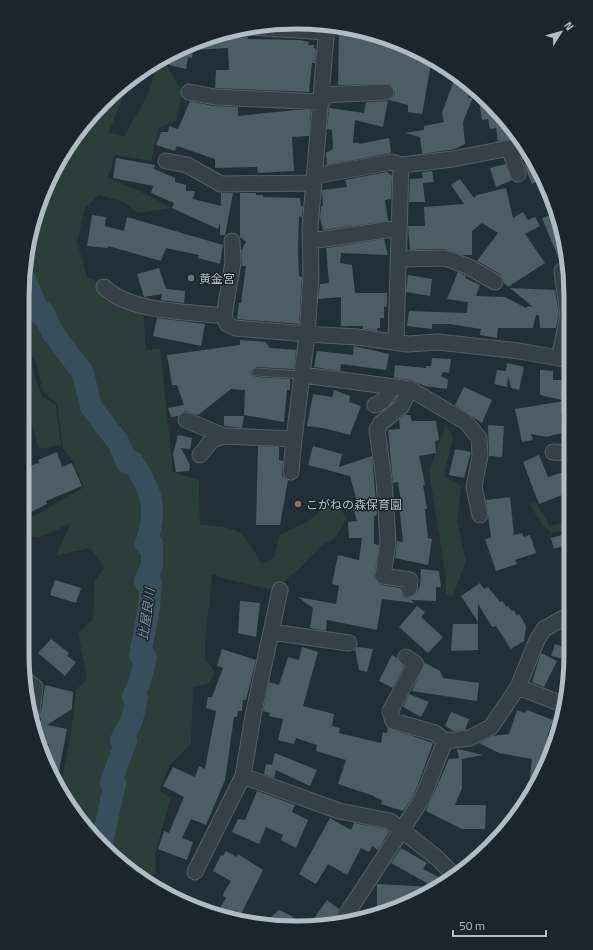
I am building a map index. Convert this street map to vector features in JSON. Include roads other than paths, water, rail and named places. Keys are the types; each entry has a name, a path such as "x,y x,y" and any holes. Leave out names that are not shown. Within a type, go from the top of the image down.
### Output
{"street":[{"path":"291,472 307,334 311,277 314,179 322,98 326,31"},
{"path":"189,92 215,97 322,98 386,92"},
{"path":"166,160 187,165 221,184 314,179 392,162 400,165 453,159 509,148 521,151"},
{"path":"509,148 518,174"},
{"path":"396,341 400,165"},
{"path":"311,241 399,228"},
{"path":"232,241 233,262 224,316 228,324 235,328 396,341 408,344 438,342 519,351 564,359"},
{"path":"398,259 445,258 467,266 495,282"},
{"path":"104,287 121,300 138,304 224,316"},
{"path":"303,375 410,389 466,422 479,438 480,456 474,487 480,515"},
{"path":"375,405 383,401 393,387"},
{"path":"409,590 410,580 383,576 388,542 384,480 377,430 381,423 401,407 410,389"},
{"path":"186,420 224,436 294,439"},
{"path":"200,455 212,440 224,436"},
{"path":"553,452 564,453"},
{"path":"194,872 243,776 253,716 280,590"},
{"path":"406,657 416,664 390,711 393,721 435,733 445,741 470,738 491,727 518,687 537,640 544,629 564,618"},
{"path":"271,632 349,643"},
{"path":"31,684 35,687 33,701"},
{"path":"518,687 559,703"},
{"path":"347,916 401,829 422,799 445,741"},
{"path":"243,776 339,811 390,821 450,872"}],"lane":[{"path":"256,372 303,375"}],"waterway":[{"name":"比屋良川","path":"29,290 40,314 43,312 52,332 83,373 91,407 118,442 127,463 132,461 144,482 151,500 152,520 146,544 152,544 152,565 145,581 151,582 149,608 140,655 146,657 140,681 133,697 137,698 132,720 121,740 126,741 111,782 115,783 103,838"}],"place":[{"name":"黄金宮","path":"191,278"},
{"name":"こがねの森保育園","path":"298,504"}]}
